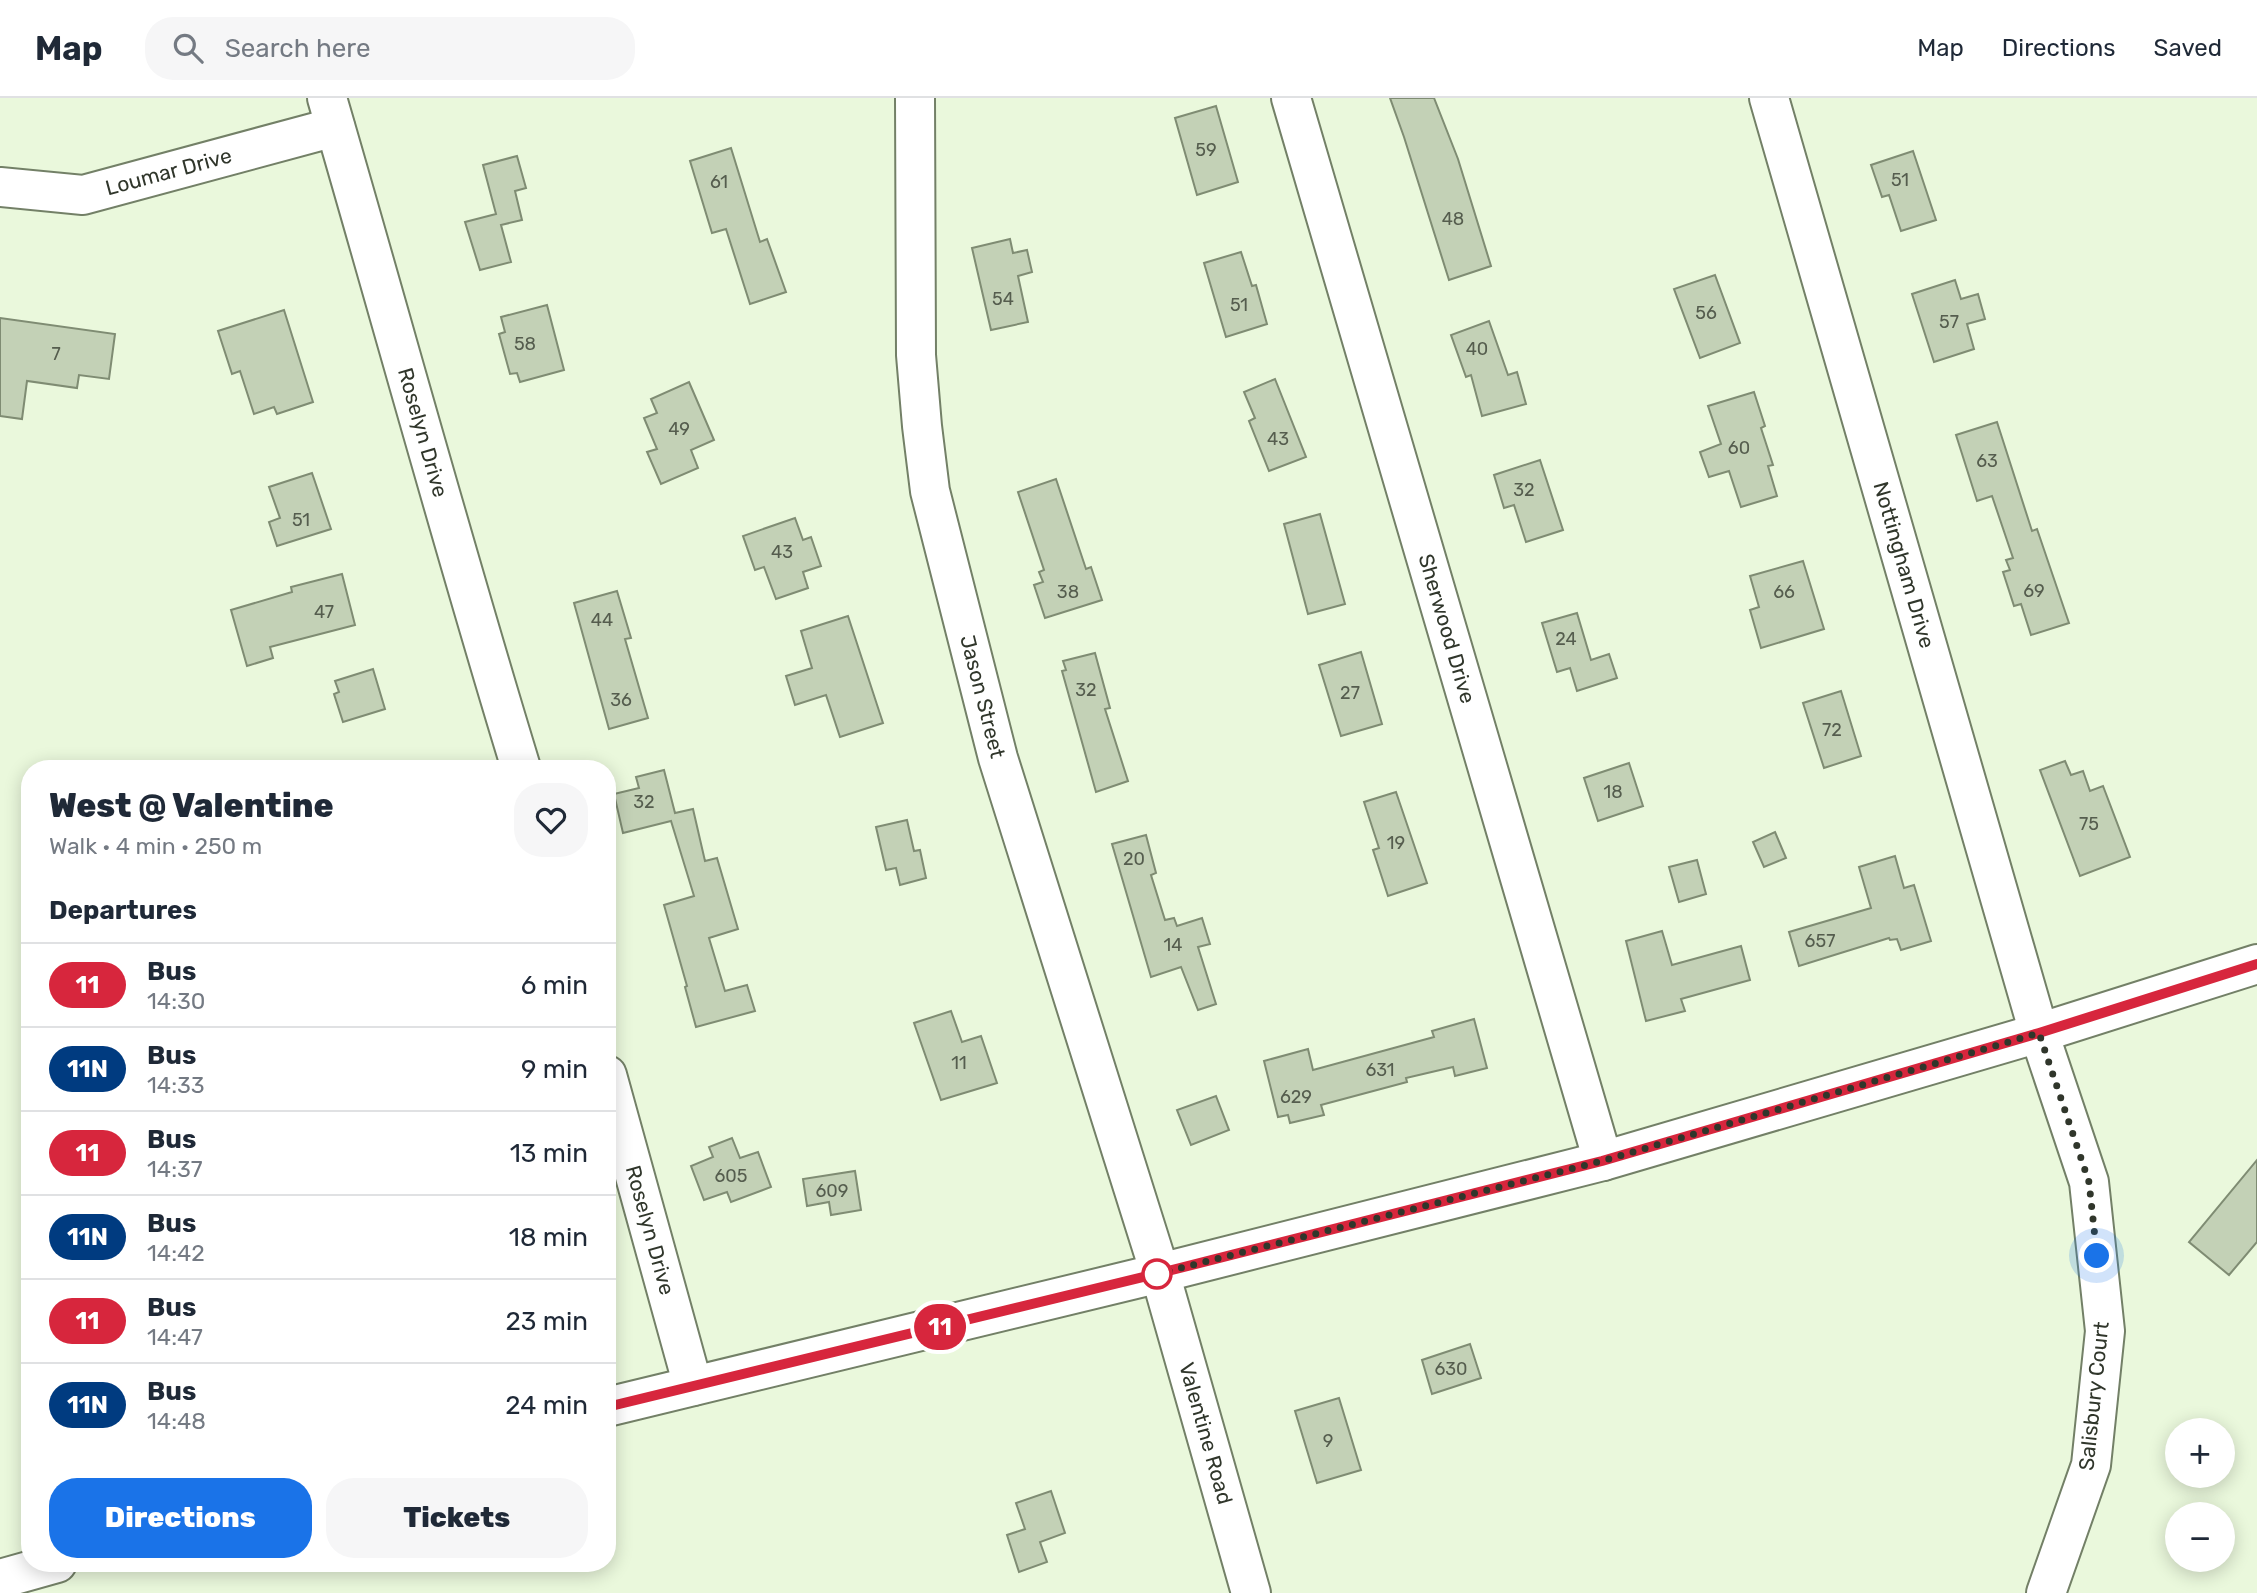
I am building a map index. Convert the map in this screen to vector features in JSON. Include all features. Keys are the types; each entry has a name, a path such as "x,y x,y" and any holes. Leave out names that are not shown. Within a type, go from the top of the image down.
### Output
{"street":[{"name":"Jason Street","path":"915,98 916,355 930,491 998,758 1160,1273"},
{"name":"Sherwood Drive","path":"1291,98 1602,1161"},
{"name":"Nottingham Drive","path":"1769,98 2039,1033"},
{"name":"Loumar Drive","path":"0,187 83,195 331,113"},
{"name":"Roselyn Drive","path":"331,113 403,359 466,591 519,760"},
{"path":"616,1404 1160,1273 1602,1161 2039,1033 2257,964"},
{"name":"Salisbury Court","path":"2039,1033 2089,1182 2105,1331 2091,1465 2046,1593"},
{"name":"Roselyn Drive","path":"616,1108 693,1386"},
{"name":"Valentine Road","path":"1160,1273 1251,1593"},
{"path":"0,1579 25,1572"}],"building":[{"path":"1390,98 1434,98 1458,159 1491,266 1449,280"},
{"path":"1216,106 1238,182 1197,195 1175,118"},
{"path":"731,148 760,242 767,239 786,292 750,304 726,229 712,233 690,161"},
{"path":"1913,151 1936,220 1901,231 1889,195 1882,197 1871,165"},
{"path":"517,156 526,188 515,191 522,220 501,225 511,262 480,270 465,222 496,214 483,165"},
{"path":"1010,239 1013,253 1027,250 1032,272 1018,276 1028,322 991,330 972,248"},
{"path":"1241,252 1252,286 1256,285 1267,324 1226,337 1204,263"},
{"path":"1715,275 1740,343 1700,358 1674,289"},
{"path":"1955,280 1961,299 1978,294 1985,319 1967,324 1974,349 1934,362 1912,294"},
{"path":"547,305 564,370 520,382 517,373 510,374 499,334 505,332 501,317"},
{"path":"284,310 313,402 277,414 274,407 254,414 240,371 232,374 218,331"},
{"path":"0,318 115,334 109,379 79,375 77,388 27,381 22,419 0,416"},
{"path":"1489,321 1508,375 1517,372 1526,404 1482,416 1471,375 1466,377 1451,335"},
{"path":"1275,379 1306,457 1269,471 1249,421 1255,418 1244,392"},
{"path":"689,382 714,440 691,450 698,468 661,484 647,452 657,449 644,418 657,413 651,399"},
{"path":"1754,392 1765,426 1761,428 1773,465 1768,466 1777,496 1741,507 1729,471 1709,477 1700,452 1721,444 1708,406"},
{"path":"1997,422 2032,531 2037,529 2069,623 2031,635 2021,604 2014,606 2003,572 2010,570 2006,560 2013,558 1992,496 1977,501 1956,435"},
{"path":"1540,460 1563,530 1526,542 1514,505 1504,508 1494,475"},
{"path":"312,473 331,529 277,546 269,522 280,518 269,487"},
{"path":"1056,479 1086,569 1091,567 1102,600 1045,618 1034,585 1043,582 1039,572 1044,570 1018,492"},
{"path":"1320,514 1345,604 1308,614 1284,524"},
{"path":"795,518 803,540 811,537 821,566 803,572 808,588 776,599 764,567 755,570 743,536"},
{"path":"1803,561 1824,629 1761,648 1750,610 1759,607 1750,576"},
{"path":"342,574 355,625 270,647 273,658 247,666 231,610 292,592 291,587"},
{"path":"617,591 631,638 625,639 648,718 609,729 574,603"},
{"path":"1577,613 1591,660 1609,654 1617,678 1577,691 1570,668 1557,672 1542,623"},
{"path":"848,616 883,723 840,737 826,695 795,705 786,676 812,668 801,631"},
{"path":"1361,652 1382,724 1341,736 1319,665"},
{"path":"1095,653 1110,708 1105,709 1128,781 1096,792 1062,671 1066,670 1063,661"},
{"path":"373,669 385,709 343,722 334,694 339,692 335,681"},
{"path":"1841,691 1861,756 1824,768 1803,703"},
{"path":"2065,761 2071,775 2083,771 2090,791 2103,786 2130,857 2080,876 2040,770"},
{"path":"1629,763 1643,806 1598,821 1584,778"},
{"path":"664,770 675,813 693,809 705,861 717,858 738,929 709,938 725,991 747,985 755,1011 696,1027 664,905 694,896 671,821 623,833 616,794 639,788 636,777"},
{"path":"1396,792 1427,883 1388,896 1373,850 1379,848 1364,802"},
{"path":"907,820 914,851 920,850 926,878 900,885 896,868 886,870 876,827"},
{"path":"1775,832 1786,858 1764,867 1753,842"},
{"path":"1146,835 1156,873 1151,875 1165,920 1174,918 1177,926 1202,918 1210,944 1198,947 1216,1004 1198,1010 1181,967 1151,977 1112,844"},
{"path":"1895,856 1904,888 1914,885 1931,941 1901,950 1897,939 1889,938 1799,966 1789,932 1871,908 1859,867"},
{"path":"1697,860 1706,894 1679,902 1669,867"},
{"path":"1662,931 1672,965 1741,946 1750,980 1681,999 1685,1011 1646,1021 1626,941"},
{"path":"951,1011 962,1042 981,1036 997,1083 941,1100 914,1023"},
{"path":"1474,1019 1487,1068 1455,1076 1453,1067 1406,1078 1407,1082 1321,1105 1324,1115 1290,1123 1288,1115 1278,1117 1264,1061 1308,1049 1313,1070 1434,1037 1432,1031"},
{"path":"1216,1096 1229,1130 1191,1145 1177,1110"},
{"path":"732,1138 740,1158 758,1152 771,1187 731,1202 727,1192 704,1200 691,1166 713,1157 709,1147"},
{"path":"2257,1160 2257,1242 2229,1275 2189,1242"},
{"path":"855,1171 861,1210 831,1215 829,1202 807,1206 803,1179"},
{"path":"1470,1344 1481,1378 1432,1394 1422,1360"},
{"path":"1339,1398 1361,1470 1317,1483 1295,1411"},
{"path":"1051,1491 1065,1533 1040,1542 1047,1562 1019,1572 1007,1535 1025,1529 1016,1503"}],"bus line":[{"name":"11","path":"616,1405 1160,1273 1602,1161 2039,1033 2257,964"}],"route":[{"path":"1157,1274 1602,1161 2039,1033 2089,1182 2097,1256"}]}
